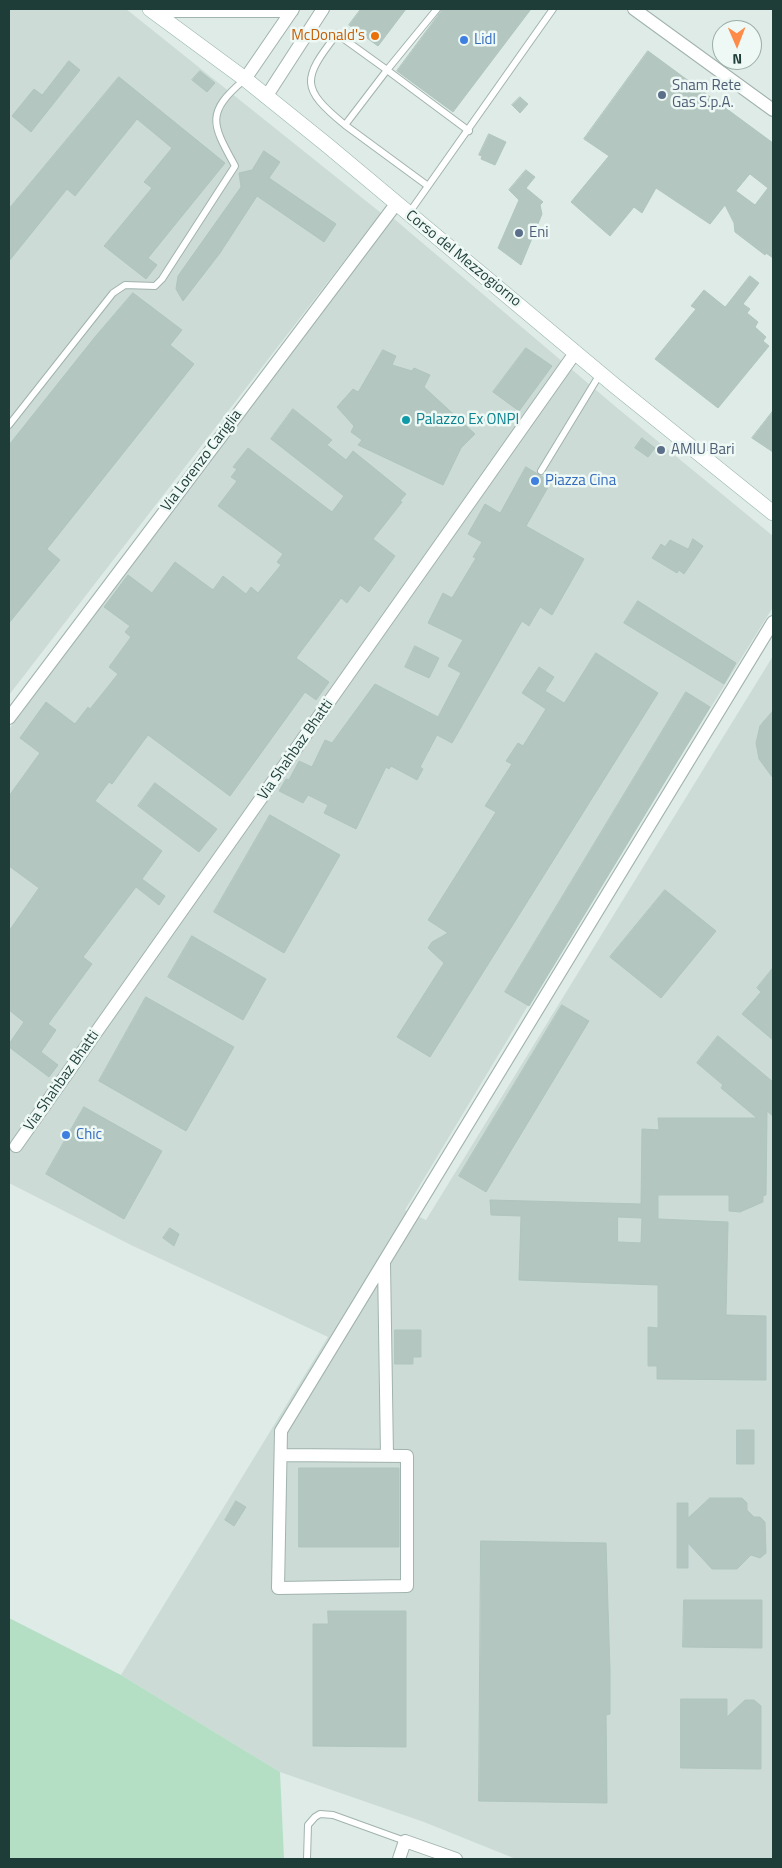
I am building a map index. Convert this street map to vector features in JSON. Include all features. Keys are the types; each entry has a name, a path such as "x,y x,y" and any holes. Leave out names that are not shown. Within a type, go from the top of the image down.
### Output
{"main road":[{"name":"Corso del Mezzogiorno","path":"152,10 266,97 600,374 773,513"}],"street":[{"path":"266,97 323,9"},
{"path":"634,9 773,110"},
{"path":"152,10 293,10"},
{"path":"245,80 293,10"},
{"name":"Via Lorenzo Cariglia","path":"9,718 396,204"},
{"name":"Via Shahbaz Bhatti","path":"16,1146 575,353"},
{"path":"281,1454 407,1456 407,1586 278,1588 281,1431 773,622"},
{"path":"384,1262 387,1456"},
{"path":"399,1859 405,1841 456,1859"}],"lane":[{"path":"345,125 437,9"},
{"path":"409,214 554,9"},
{"path":"428,186 345,125 321,104 310,81 312,71 337,34 469,131"},
{"path":"9,424 113,293 125,285 155,286 162,279 234,166 218,135 216,114 224,97 245,80"},
{"path":"541,472 600,374"},
{"path":"307,1859 308,1826 320,1814 333,1815 405,1841"}],"shaded area":[{"path":"9,9 126,9 381,213 9,695"},
{"path":"393,218 616,407 773,536 773,607 603,881 405,1210 426,1220 773,656 773,1859 516,1859 424,1822 280,1772 121,1675 328,1337 131,1245 9,1183 9,729"}],"green space":[{"path":"9,1618 121,1675 280,1772 284,1859 9,1859"}],"building":[{"name":"McDonald's","path":"361,9 406,9 378,46 349,25"},
{"name":"Lidl","path":"443,9 531,9 453,112 397,71"},
{"name":"Snam Rete Gas S.p.A.","path":"648,51 773,143 773,258 766,253 765,255 735,232 734,223 725,205 710,224 656,188 642,213 634,207 610,236 571,202 609,156 584,139","holes":["750,174 768,188 755,205 736,191"]},
{"path":"69,61 80,70 31,132 12,116 34,89 42,95"},
{"path":"200,71 215,83 207,92 192,80"},
{"path":"119,77 225,163 148,258 157,265 146,279 104,246 152,188 144,182 172,148 137,119 75,196 67,189 9,261 9,209"},
{"path":"520,97 528,104 520,113 512,105"},
{"path":"489,134 506,142 495,165 481,159 482,156 479,155"},
{"path":"264,151 280,162 269,178 336,224 324,242 257,196 220,253 183,301 176,289 178,276 241,187 239,173 252,170"},
{"path":"526,170 535,177 526,188 543,202 540,205 542,214 521,265 498,248 519,200 509,190"},
{"path":"750,276 759,283 743,304 750,309 747,313 758,322 755,327 766,337 763,341 769,346 718,408 655,359 696,309 691,306 704,290 725,307"},
{"path":"133,293 182,330 170,345 194,364 47,549 60,560 9,623 9,445 95,337"},
{"path":"526,348 552,366 519,411 493,392"},
{"name":"Palazzo Ex ONPI","path":"383,350 396,356 392,365 412,371 414,368 430,375 424,387 475,434 461,448 443,485 358,445 362,440 351,432 354,426 337,407 353,389 358,392"},
{"path":"293,409 332,440 327,445 346,460 353,451 406,494 400,501 402,502 373,539 395,556 369,592 360,585 347,603 341,598 296,658 329,682 316,700 305,692 230,796 148,735 112,784 109,782 95,801 162,851 142,879 165,896 159,905 136,887 83,957 92,964 48,1024 56,1030 41,1052 58,1065 49,1077 9,1047 9,1044 24,1022 9,1010 9,931 39,888 9,866 9,796 40,753 20,738 46,702 75,724 88,707 90,709 118,674 109,667 131,637 125,632 130,626 104,607 128,575 152,593 175,562 213,590 223,576 246,594 251,587 258,593 281,565 277,562 283,554 218,506 237,481 231,477 237,469 233,467 248,448 332,512 344,496 271,439"},
{"path":"773,411 773,452 752,438"},
{"path":"642,438 655,448 648,457 635,448"},
{"path":"526,467 551,482 526,526 584,559 552,615 540,607 529,626 522,621 452,743 437,735 420,767 423,769 417,780 391,766 389,769 386,767 356,829 324,813 328,805 308,795 303,803 279,791 286,779 289,780 299,761 312,767 325,740 332,743 375,684 438,717 461,673 448,666 463,640 428,623 443,593 452,598 476,558 473,557 482,542 468,534 485,504 500,513"},
{"path":"693,539 703,546 684,574 679,570 677,573 652,558 661,544 665,547 670,540 688,549"},
{"path":"638,601 736,663 724,684 624,623"},
{"path":"415,646 439,658 429,678 405,667"},
{"path":"596,653 658,693 430,1057 397,1037 444,963 428,948 432,942 448,933 428,920 496,812 485,806 512,764 506,761 518,743 523,746 546,709 522,693 539,667 554,677 545,691 564,703"},
{"path":"686,692 710,707 529,1006 505,992"},
{"path":"773,711 773,778 759,759 756,743 760,726"},
{"path":"155,783 217,829 199,852 138,806"},
{"path":"270,815 340,855 284,953 214,912"},
{"path":"665,890 716,931 661,998 610,957"},
{"path":"192,936 266,979 243,1020 168,977"},
{"path":"773,968 773,1040 742,1014 761,992 757,988"},
{"path":"146,997 234,1047 186,1131 99,1081"},
{"path":"562,1005 589,1021 486,1192 459,1176"},
{"path":"718,1036 773,1082 773,1116 767,1111 766,1195 763,1196 763,1202 740,1212 729,1211 729,1195 658,1195 658,1219 728,1222 726,1315 766,1316 766,1380 657,1379 657,1366 648,1366 648,1327 658,1328 658,1285 519,1280 521,1216 491,1215 490,1200 641,1204 642,1129 659,1130 658,1118 757,1118 721,1088 723,1085 697,1063","holes":["618,1217 642,1218 641,1243 618,1242"]},
{"path":"84,1107 162,1151 124,1219 46,1174"},
{"path":"170,1228 179,1234 174,1246 163,1238"},
{"path":"395,1330 421,1330 421,1357 413,1357 413,1364 395,1364"},
{"path":"737,1430 754,1430 754,1464 737,1464"},
{"path":"299,1468 399,1468 399,1547 299,1547"},
{"path":"710,1498 742,1498 747,1503 747,1510 754,1517 760,1517 765,1522 766,1553 760,1558 751,1555 737,1569 712,1569 688,1543 688,1568 677,1568 677,1503 688,1503 688,1518"},
{"path":"236,1501 246,1507 234,1526 225,1520"},
{"path":"481,1541 606,1543 610,1671 610,1714 606,1715 607,1803 479,1801"},
{"path":"684,1600 762,1600 762,1648 683,1647"},
{"path":"328,1611 406,1611 406,1747 313,1746 313,1624 328,1624"},
{"path":"681,1699 727,1699 727,1717 745,1700 754,1700 761,1706 761,1769 681,1768"}],"place":[{"name":"McDonald's","path":"375,36"},
{"name":"Lidl","path":"464,40"},
{"name":"Snam Rete Gas S.p.A.","path":"662,95"},
{"name":"Eni","path":"519,233"},
{"name":"Palazzo Ex ONPI","path":"406,420"},
{"name":"AMIU Bari","path":"661,450"},
{"name":"Piazza Cina","path":"535,481"},
{"name":"Chic","path":"66,1135"}]}
